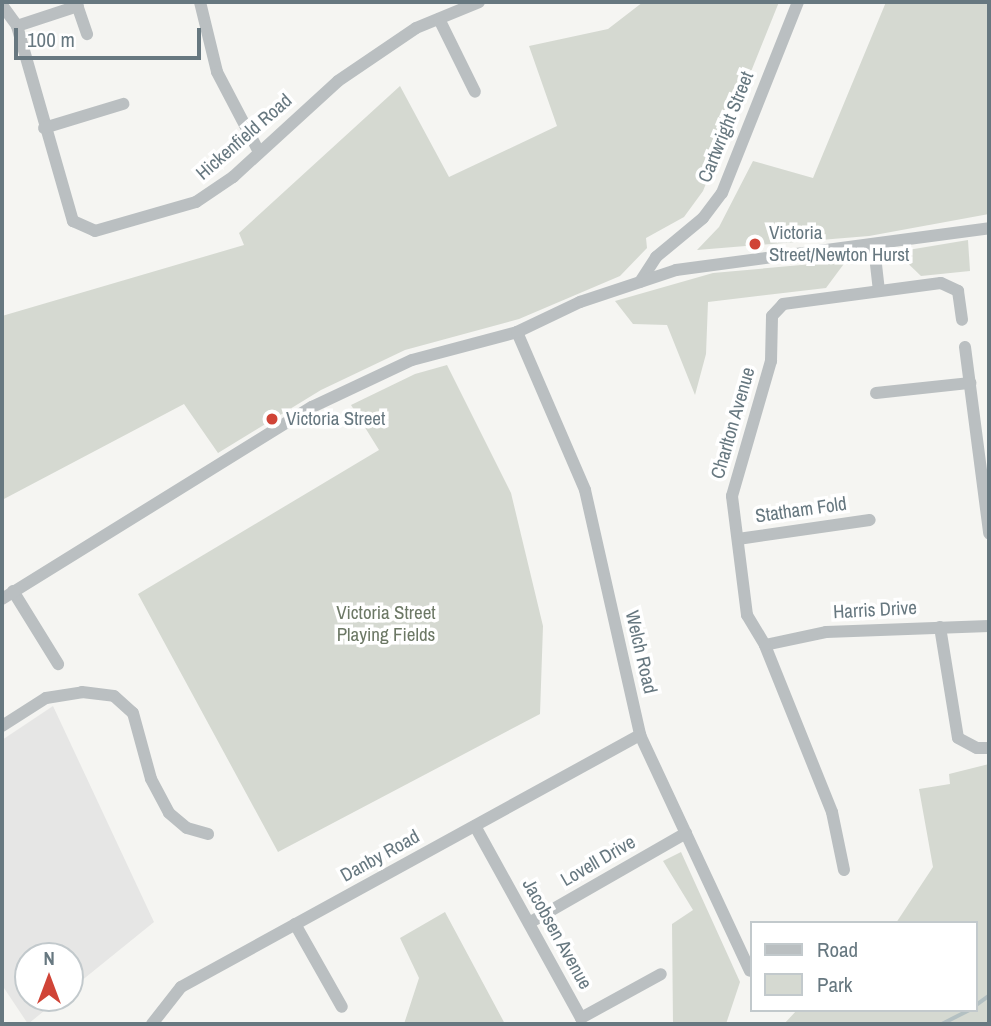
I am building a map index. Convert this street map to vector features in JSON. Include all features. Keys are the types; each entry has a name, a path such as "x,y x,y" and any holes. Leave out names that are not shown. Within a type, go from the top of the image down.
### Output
{"street":[{"path":"200,2 217,72 258,150"},
{"name":"Hickenfield Road","path":"2,5 17,26 44,128 73,221 94,231 196,202 233,177 258,150 338,81 439,19 479,2"},
{"name":"Cartwright Street","path":"640,282 656,257 703,218 722,193 798,2"},
{"path":"17,26 77,4 87,34"},
{"path":"439,19 475,92"},
{"path":"44,128 123,104"},
{"path":"2,599 312,407 412,360 517,332 580,302 640,282 709,264 874,247 989,228"},
{"path":"874,247 878,291"},
{"name":"Charlton Avenue","path":"844,870 832,812 765,645 747,614 732,496 771,361 772,316 783,304 941,283 958,291 962,320"},
{"name":"Welch Road","path":"517,332 585,490 640,735 750,971"},
{"path":"965,347 989,533"},
{"path":"876,393 970,383"},
{"name":"Statham Fold","path":"738,539 870,520"},
{"path":"13,591 58,664"},
{"name":"Harris Drive","path":"765,645 826,632 989,626"},
{"path":"940,627 958,738 977,748 989,748"},
{"path":"2,726 46,698 82,692 114,696 134,713 151,779 169,813 187,828 208,834"},
{"name":"Danby Road","path":"152,1024 181,987 640,735"},
{"name":"Jacobsen Avenue","path":"475,826 581,1018 661,974"},
{"name":"Lovell Drive","path":"529,923 685,833"},
{"path":"295,925 342,1007"}],"shaded area":[{"path":"53,706 154,922 84,979 84,942 14,942 14,1003 2,985 2,740"},
{"path":"20,1012 43,1012 28,1024"}],"green space":[{"path":"643,2 779,2 703,191 684,217 646,238 647,248 620,276 519,319 405,350 321,390 218,453 184,404 2,500 2,316 244,245 239,233 400,86 449,177 557,126 529,46 608,29"},
{"path":"886,2 989,2 989,214 869,236 697,250 719,227 753,161 813,178"},
{"path":"968,240 970,271 921,276 896,252"},
{"path":"846,261 826,288 708,302 706,354 695,395 667,325 633,324 615,301 713,273"},
{"name":"Victoria Street Playing Fields","path":"447,365 511,493 543,626 540,714 278,852 138,594 379,450 351,405 415,374"},
{"path":"989,764 989,1024 784,1024 795,1012 977,1012 977,921 897,921 933,867 919,789 950,784 949,774"},
{"path":"681,852 740,982 726,1024 673,1024 672,924 693,910 663,861"},
{"path":"445,912 505,1024 404,1024 419,978 400,938"}],"waterway":[{"path":"977,1005 989,996"},
{"path":"942,1024 966,1012"}],"place":[{"name":"Victoria Street/Newton Hurst","path":"755,244"},
{"name":"Victoria Street","path":"272,419"}]}
